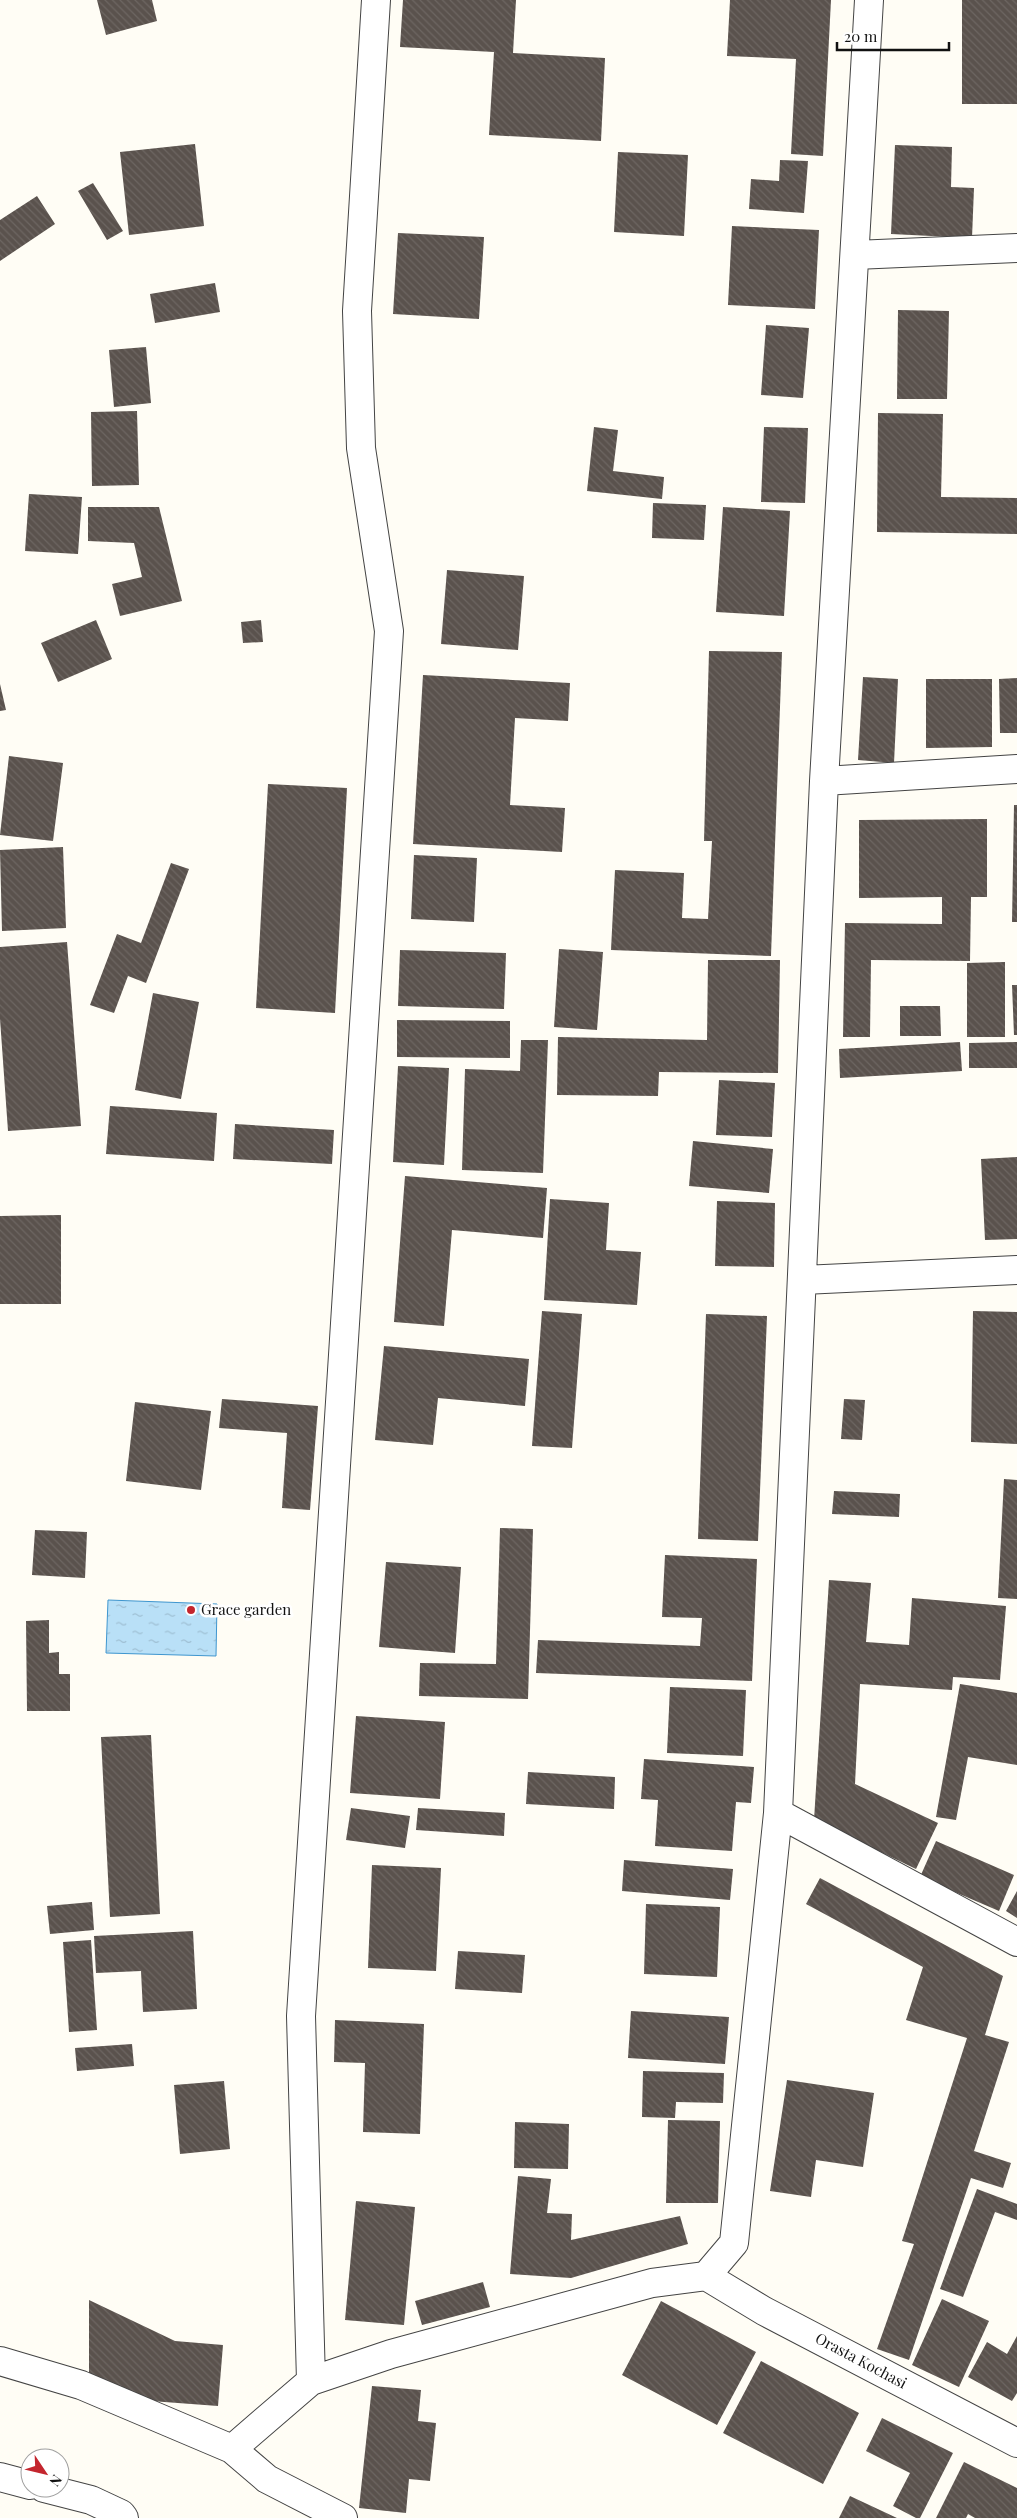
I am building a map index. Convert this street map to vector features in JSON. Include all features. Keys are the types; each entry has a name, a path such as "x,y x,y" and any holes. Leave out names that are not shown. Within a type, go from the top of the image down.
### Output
{"street":[{"path":"311,2381 301,2016 389,631 360,448 358,320 376,0"},
{"path":"232,2449 311,2381 391,2354 652,2283 706,2276 734,2243 778,1813 824,781 869,0"},
{"path":"855,255 1017,248"},
{"path":"824,781 1017,769"},
{"path":"803,1280 1017,1270"},
{"path":"778,1813 1017,1942"},
{"name":"Orasta Kochasi","path":"706,2276 764,2311 1017,2443"},
{"path":"0,2361 81,2385 232,2449 267,2479 343,2518"},
{"path":"0,2477 20,2482"},
{"path":"70,2495 91,2500 121,2514 124,2518"}],"water":[{"path":"108,1600 217,1604 216,1656 106,1653"}],"building":[{"path":"97,0 152,0 157,21 106,35"},
{"path":"403,0 516,0 513,53 605,58 601,141 489,135 494,52 400,47"},
{"path":"730,0 831,0 823,156 791,154 796,59 727,56"},
{"path":"962,0 1017,0 1017,104 962,104"},
{"path":"195,144 204,226 129,235 120,152"},
{"path":"895,145 952,147 951,187 974,188 972,238 891,234"},
{"path":"618,152 688,155 684,236 614,232"},
{"path":"780,160 808,161 804,213 749,209 751,179 779,181"},
{"path":"93,183 123,231 107,240 78,191"},
{"path":"37,196 55,224 0,261 0,220"},
{"path":"732,226 819,230 815,309 728,305"},
{"path":"398,233 484,237 479,319 393,314"},
{"path":"215,283 220,312 155,323 150,294"},
{"path":"898,310 949,311 947,399 897,399"},
{"path":"766,325 809,328 803,398 761,395"},
{"path":"146,347 151,403 114,407 109,350"},
{"path":"137,411 139,485 92,486 91,412"},
{"path":"878,413 943,414 941,497 1017,498 1017,534 877,532"},
{"path":"594,427 618,430 613,471 664,477 662,499 587,491"},
{"path":"764,427 808,428 805,503 761,502"},
{"path":"29,494 82,497 78,554 25,551"},
{"path":"653,503 706,505 704,540 652,538"},
{"path":"88,507 159,507 182,601 120,616 112,584 142,577 134,543 88,541"},
{"path":"723,507 790,511 784,616 716,612"},
{"path":"447,570 524,576 518,650 441,644"},
{"path":"96,620 112,659 58,682 41,643"},
{"path":"261,620 263,642 243,643 241,622"},
{"path":"709,651 782,652 771,956 611,950 615,870 684,873 682,918 708,919 712,841 704,841"},
{"path":"423,675 570,683 568,721 515,718 510,805 565,808 562,852 413,844"},
{"path":"863,677 898,679 894,763 858,760"},
{"path":"1017,678 1017,733 1000,733 999,679"},
{"path":"926,679 992,679 992,747 926,748"},
{"path":"0,684 6,710 0,711"},
{"path":"9,756 63,763 53,841 0,835"},
{"path":"268,784 347,788 335,1013 256,1008"},
{"path":"1014,805 1017,805 1017,922 1012,922"},
{"path":"987,819 987,897 971,897 970,961 871,960 870,1037 843,1037 845,923 942,924 942,897 859,898 859,820"},
{"path":"63,847 66,928 2,931 0,850"},
{"path":"414,855 477,858 474,922 411,919"},
{"path":"171,863 189,869 146,983 128,976 114,1013 90,1005 117,934 141,943"},
{"path":"67,942 81,1126 8,1131 0,1019 0,947"},
{"path":"559,949 603,952 597,1030 554,1027"},
{"path":"400,950 506,953 504,1009 398,1006"},
{"path":"708,960 780,960 778,1073 659,1072 658,1096 557,1095 558,1037 707,1040"},
{"path":"1005,962 1005,1037 967,1037 967,963"},
{"path":"1012,985 1017,985 1017,1035 1014,1035"},
{"path":"153,993 199,1002 181,1099 135,1090"},
{"path":"900,1006 940,1006 941,1036 900,1036"},
{"path":"397,1020 510,1021 510,1058 397,1057"},
{"path":"521,1040 548,1040 543,1173 462,1170 465,1069 520,1071"},
{"path":"960,1042 962,1071 840,1078 839,1049"},
{"path":"1017,1042 1017,1068 969,1068 969,1043"},
{"path":"398,1066 449,1068 444,1165 393,1162"},
{"path":"719,1080 775,1083 772,1137 716,1135"},
{"path":"110,1106 217,1113 214,1161 106,1154"},
{"path":"235,1124 334,1130 332,1164 233,1159"},
{"path":"693,1141 773,1149 769,1193 689,1186"},
{"path":"1017,1157 1017,1239 985,1240 981,1159"},
{"path":"405,1176 547,1188 543,1238 452,1230 444,1326 394,1322"},
{"path":"550,1199 609,1203 606,1250 641,1252 637,1305 544,1300"},
{"path":"717,1201 775,1203 774,1267 715,1266"},
{"path":"61,1215 61,1304 0,1304 0,1216"},
{"path":"542,1311 582,1314 572,1448 532,1446"},
{"path":"973,1311 1017,1312 1017,1444 971,1442"},
{"path":"706,1314 767,1316 758,1541 698,1539"},
{"path":"384,1346 529,1359 525,1406 438,1398 433,1445 375,1440"},
{"path":"222,1399 318,1406 310,1510 282,1508 287,1433 219,1428"},
{"path":"844,1399 865,1400 862,1440 841,1439"},
{"path":"135,1402 211,1411 201,1490 126,1481"},
{"path":"1004,1479 1017,1480 1017,1599 998,1598"},
{"path":"834,1491 900,1494 899,1517 832,1514"},
{"path":"500,1528 533,1529 528,1699 419,1696 420,1663 496,1664"},
{"path":"35,1530 87,1532 85,1578 32,1575"},
{"path":"665,1555 757,1559 752,1681 536,1673 538,1640 700,1646 702,1618 662,1617"},
{"path":"386,1562 461,1567 455,1653 379,1647"},
{"path":"829,1580 871,1583 866,1642 909,1645 912,1598 1006,1606 1000,1680 953,1677 952,1690 860,1684 855,1784 938,1823 916,1869 814,1820"},
{"path":"49,1620 49,1653 59,1652 59,1674 70,1674 70,1711 27,1711 26,1621"},
{"path":"960,1684 1017,1693 1017,1765 968,1757 956,1820 936,1817"},
{"path":"670,1687 746,1690 743,1756 667,1753"},
{"path":"356,1716 445,1722 440,1799 350,1793"},
{"path":"151,1735 160,1914 110,1917 101,1737"},
{"path":"644,1759 754,1767 751,1803 736,1802 732,1851 655,1846 658,1800 641,1799"},
{"path":"528,1772 615,1777 614,1809 526,1804"},
{"path":"351,1808 410,1816 405,1848 346,1840"},
{"path":"418,1808 505,1813 504,1836 416,1830"},
{"path":"936,1841 1014,1875 999,1911 920,1877"},
{"path":"624,1860 733,1869 730,1900 622,1891"},
{"path":"372,1865 441,1868 436,1971 368,1968"},
{"path":"820,1878 1003,1976 985,2035 1009,2042 974,2151 1011,2163 1003,2188 971,2178 909,2360 877,2349 914,2244 902,2241 967,2038 906,2020 923,1967 806,1904"},
{"path":"1017,1891 1017,1918 1006,1911"},
{"path":"92,1902 94,1930 50,1934 47,1906"},
{"path":"646,1904 720,1907 717,1977 644,1974"},
{"path":"193,1931 197,2009 143,2012 141,1971 96,1973 94,1936"},
{"path":"91,1940 97,2030 69,2032 63,1942"},
{"path":"458,1951 525,1955 522,1993 455,1989"},
{"path":"631,2011 729,2017 725,2064 628,2058"},
{"path":"335,2020 424,2024 420,2134 363,2132 365,2063 334,2062"},
{"path":"132,2044 134,2066 77,2071 75,2048"},
{"path":"643,2071 724,2073 723,2103 676,2102 675,2118 642,2117"},
{"path":"787,2080 874,2093 863,2167 816,2160 811,2197 770,2191"},
{"path":"224,2081 230,2149 180,2154 174,2085"},
{"path":"668,2120 720,2121 718,2203 666,2203"},
{"path":"515,2122 569,2124 568,2169 514,2168"},
{"path":"518,2176 551,2179 547,2213 572,2214 571,2240 680,2216 688,2244 571,2278 510,2274"},
{"path":"977,2189 1017,2204 1017,2220 995,2212 963,2297 940,2289"},
{"path":"356,2201 415,2207 404,2325 345,2320"},
{"path":"483,2282 490,2307 422,2325 415,2301"},
{"path":"942,2299 989,2321 959,2387 912,2365"},
{"path":"89,2300 175,2341 223,2345 218,2406 151,2401 89,2373"},
{"path":"661,2301 756,2352 717,2425 622,2375"},
{"path":"1017,2336 1017,2393 1012,2401 968,2377 987,2342 1007,2354"},
{"path":"761,2361 859,2413 823,2484 723,2433"},
{"path":"372,2386 421,2390 418,2421 436,2423 430,2481 409,2479 406,2513 359,2508"},
{"path":"882,2418 953,2453 920,2518 916,2518 893,2506 910,2473 866,2451"},
{"path":"964,2462 1017,2488 1017,2518 975,2518 968,2514 966,2518 936,2518"},
{"path":"850,2496 897,2518 839,2518"}],"place":[{"name":"Grace garden","path":"191,1610"}]}
